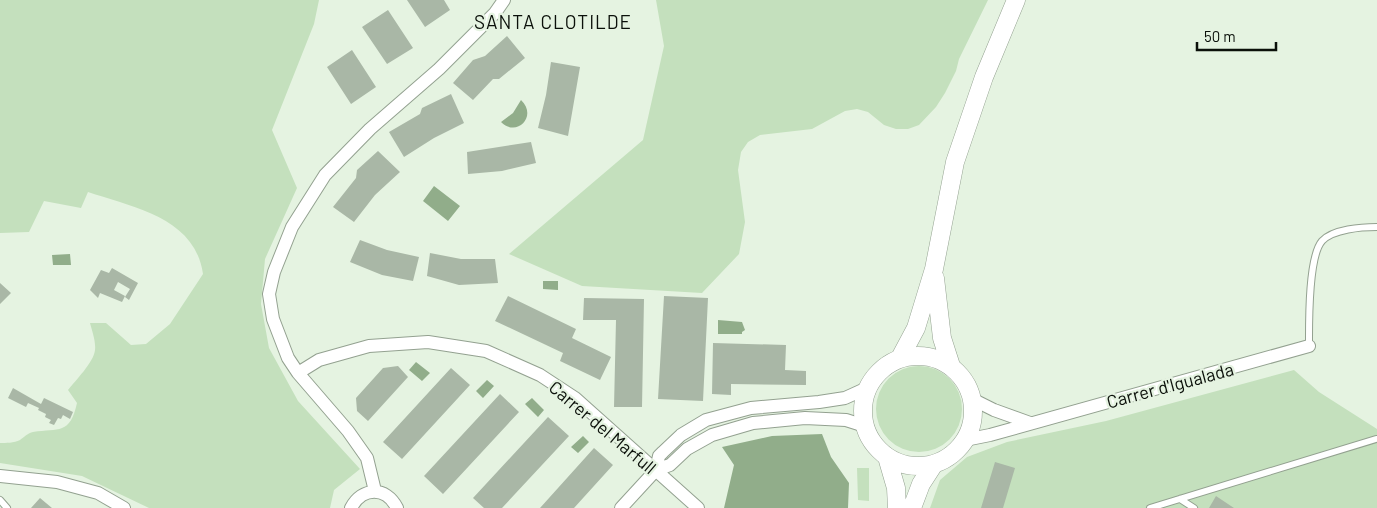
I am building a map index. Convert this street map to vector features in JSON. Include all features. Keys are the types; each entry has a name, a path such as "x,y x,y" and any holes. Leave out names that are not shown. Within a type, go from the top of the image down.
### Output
{"main road":[{"path":"900,358 916,328 934,269 955,162 984,77 1016,0"},
{"path":"934,269 942,338 951,366"},
{"path":"910,356 937,358 951,366 964,379 972,399 973,418 965,440 950,456 934,464 923,466 907,465 887,457 875,445 865,426 863,407 868,388 879,371 900,358 910,356"},
{"path":"887,457 896,488 897,508"},
{"path":"912,508 921,484 934,464"}],"street":[{"path":"375,491 367,458 348,431 298,373 288,358 273,319 269,294 274,272 292,227 325,175 370,129 439,69 495,13 504,0"},
{"name":"Carrer del Marfull","path":"298,373 319,360 369,346 428,342 486,351 540,375 574,398 698,508"},
{"name":"Carrer d'Igualada","path":"965,440 1309,346"},
{"path":"656,470 659,456 663,452 681,435 706,420 751,408 845,398 868,388"},
{"path":"972,399 994,410 1030,423"},
{"path":"621,508 656,470 670,465 687,449 712,435 753,423 805,418 846,420 865,426"},
{"path":"0,476 57,482 98,493 124,508"},
{"path":"351,508 360,496 375,491 387,495 399,507"}],"lane":[{"path":"1309,346 1309,308 1316,254 1323,240 1356,227 1377,227"},
{"path":"1150,508 1376,439"},
{"path":"1180,499 1194,508"},
{"path":"0,500 6,508"}],"shaded area":[{"path":"0,0 319,0 314,24 272,130 297,188 265,259 261,304 269,348 298,401 360,469 334,490 330,508 149,508 82,476 0,463 0,443 18,441 33,432 57,430 67,425 71,420 77,403 68,390 88,366 95,350 90,323 106,323 131,345 146,344 170,324 203,274 198,255 188,239 175,227 159,217 142,210 88,192 81,208 44,201 29,232 0,233"},
{"path":"656,0 988,0 959,59 956,71 945,93 936,107 919,125 908,129 896,129 884,125 868,112 857,109 845,111 812,129 760,135 748,142 741,152 738,170 745,222 739,254 702,293 582,286 509,254 643,140 664,46"},
{"path":"521,100 526,106 527,112 523,123 513,128 501,122 513,113"},
{"path":"434,186 460,206 448,221 423,201"},
{"path":"70,254 71,265 53,265 52,255"},
{"path":"543,281 558,281 558,290 543,289"},
{"path":"718,320 742,322 745,330 742,334 718,334"},
{"path":"416,362 430,373 422,381 409,370"},
{"path":"919,366 935,369 943,373 955,385 959,393 962,409 959,425 955,433 943,445 935,449 919,452 903,449 895,445 883,433 879,425 876,409 879,393 883,385 895,373 903,369"},
{"path":"1294,370 1319,392 1377,429 1377,508 930,508 940,480 967,457 1007,442 1106,421"},
{"path":"487,380 494,386 483,398 476,391"},
{"path":"532,398 544,410 538,417 525,404"},
{"path":"822,434 831,457 849,483 848,508 724,508 734,465 722,447 772,436"},
{"path":"583,436 589,442 578,453 571,447"},
{"path":"857,468 869,468 869,501 858,500"}],"building":[{"path":"407,0 444,0 450,10 425,27"},
{"path":"388,10 413,48 387,64 362,27"},
{"path":"507,36 525,58 499,79 493,79 473,100 453,83 473,60 485,56"},
{"path":"352,50 376,87 351,104 327,67"},
{"path":"551,62 580,67 568,136 538,128"},
{"path":"451,94 464,123 434,138 404,157 389,132 420,114 422,108"},
{"path":"531,142 536,163 502,171 468,174 467,152"},
{"path":"378,151 400,172 375,195 354,222 333,207 356,178 357,170"},
{"path":"360,240 387,250 419,257 413,281 382,275 350,262"},
{"path":"430,253 461,259 495,259 498,283 459,285 427,276"},
{"path":"112,268 138,283 129,300 125,297 130,289 118,282 114,290 125,296 122,302 100,293 98,298 90,290 101,270 109,273"},
{"path":"0,283 11,293 0,304"},
{"path":"508,296 576,329 572,338 611,357 600,380 560,361 563,353 495,321"},
{"path":"664,296 708,298 703,401 658,399"},
{"path":"584,298 644,299 642,407 614,407 616,320 583,320"},
{"path":"713,343 786,345 785,370 806,371 806,385 731,384 731,395 712,394"},
{"path":"398,366 408,377 368,421 357,411 356,398 383,368"},
{"path":"451,368 470,385 402,459 383,442"},
{"path":"13,388 41,404 44,398 73,412 70,419 63,415 61,419 58,418 54,425 49,423 51,420 45,417 46,414 38,410 39,408 28,403 26,407 8,398"},
{"path":"500,394 519,412 443,494 424,476"},
{"path":"548,417 569,436 502,508 484,508 473,498"},
{"path":"594,448 613,465 574,508 540,508"},
{"path":"995,462 1015,468 1003,508 981,508"},
{"path":"1216,496 1234,508 1209,508"},
{"path":"40,498 52,508 31,508"}],"district":[{"name":"SANTA CLOTILDE","path":"553,21"}]}
